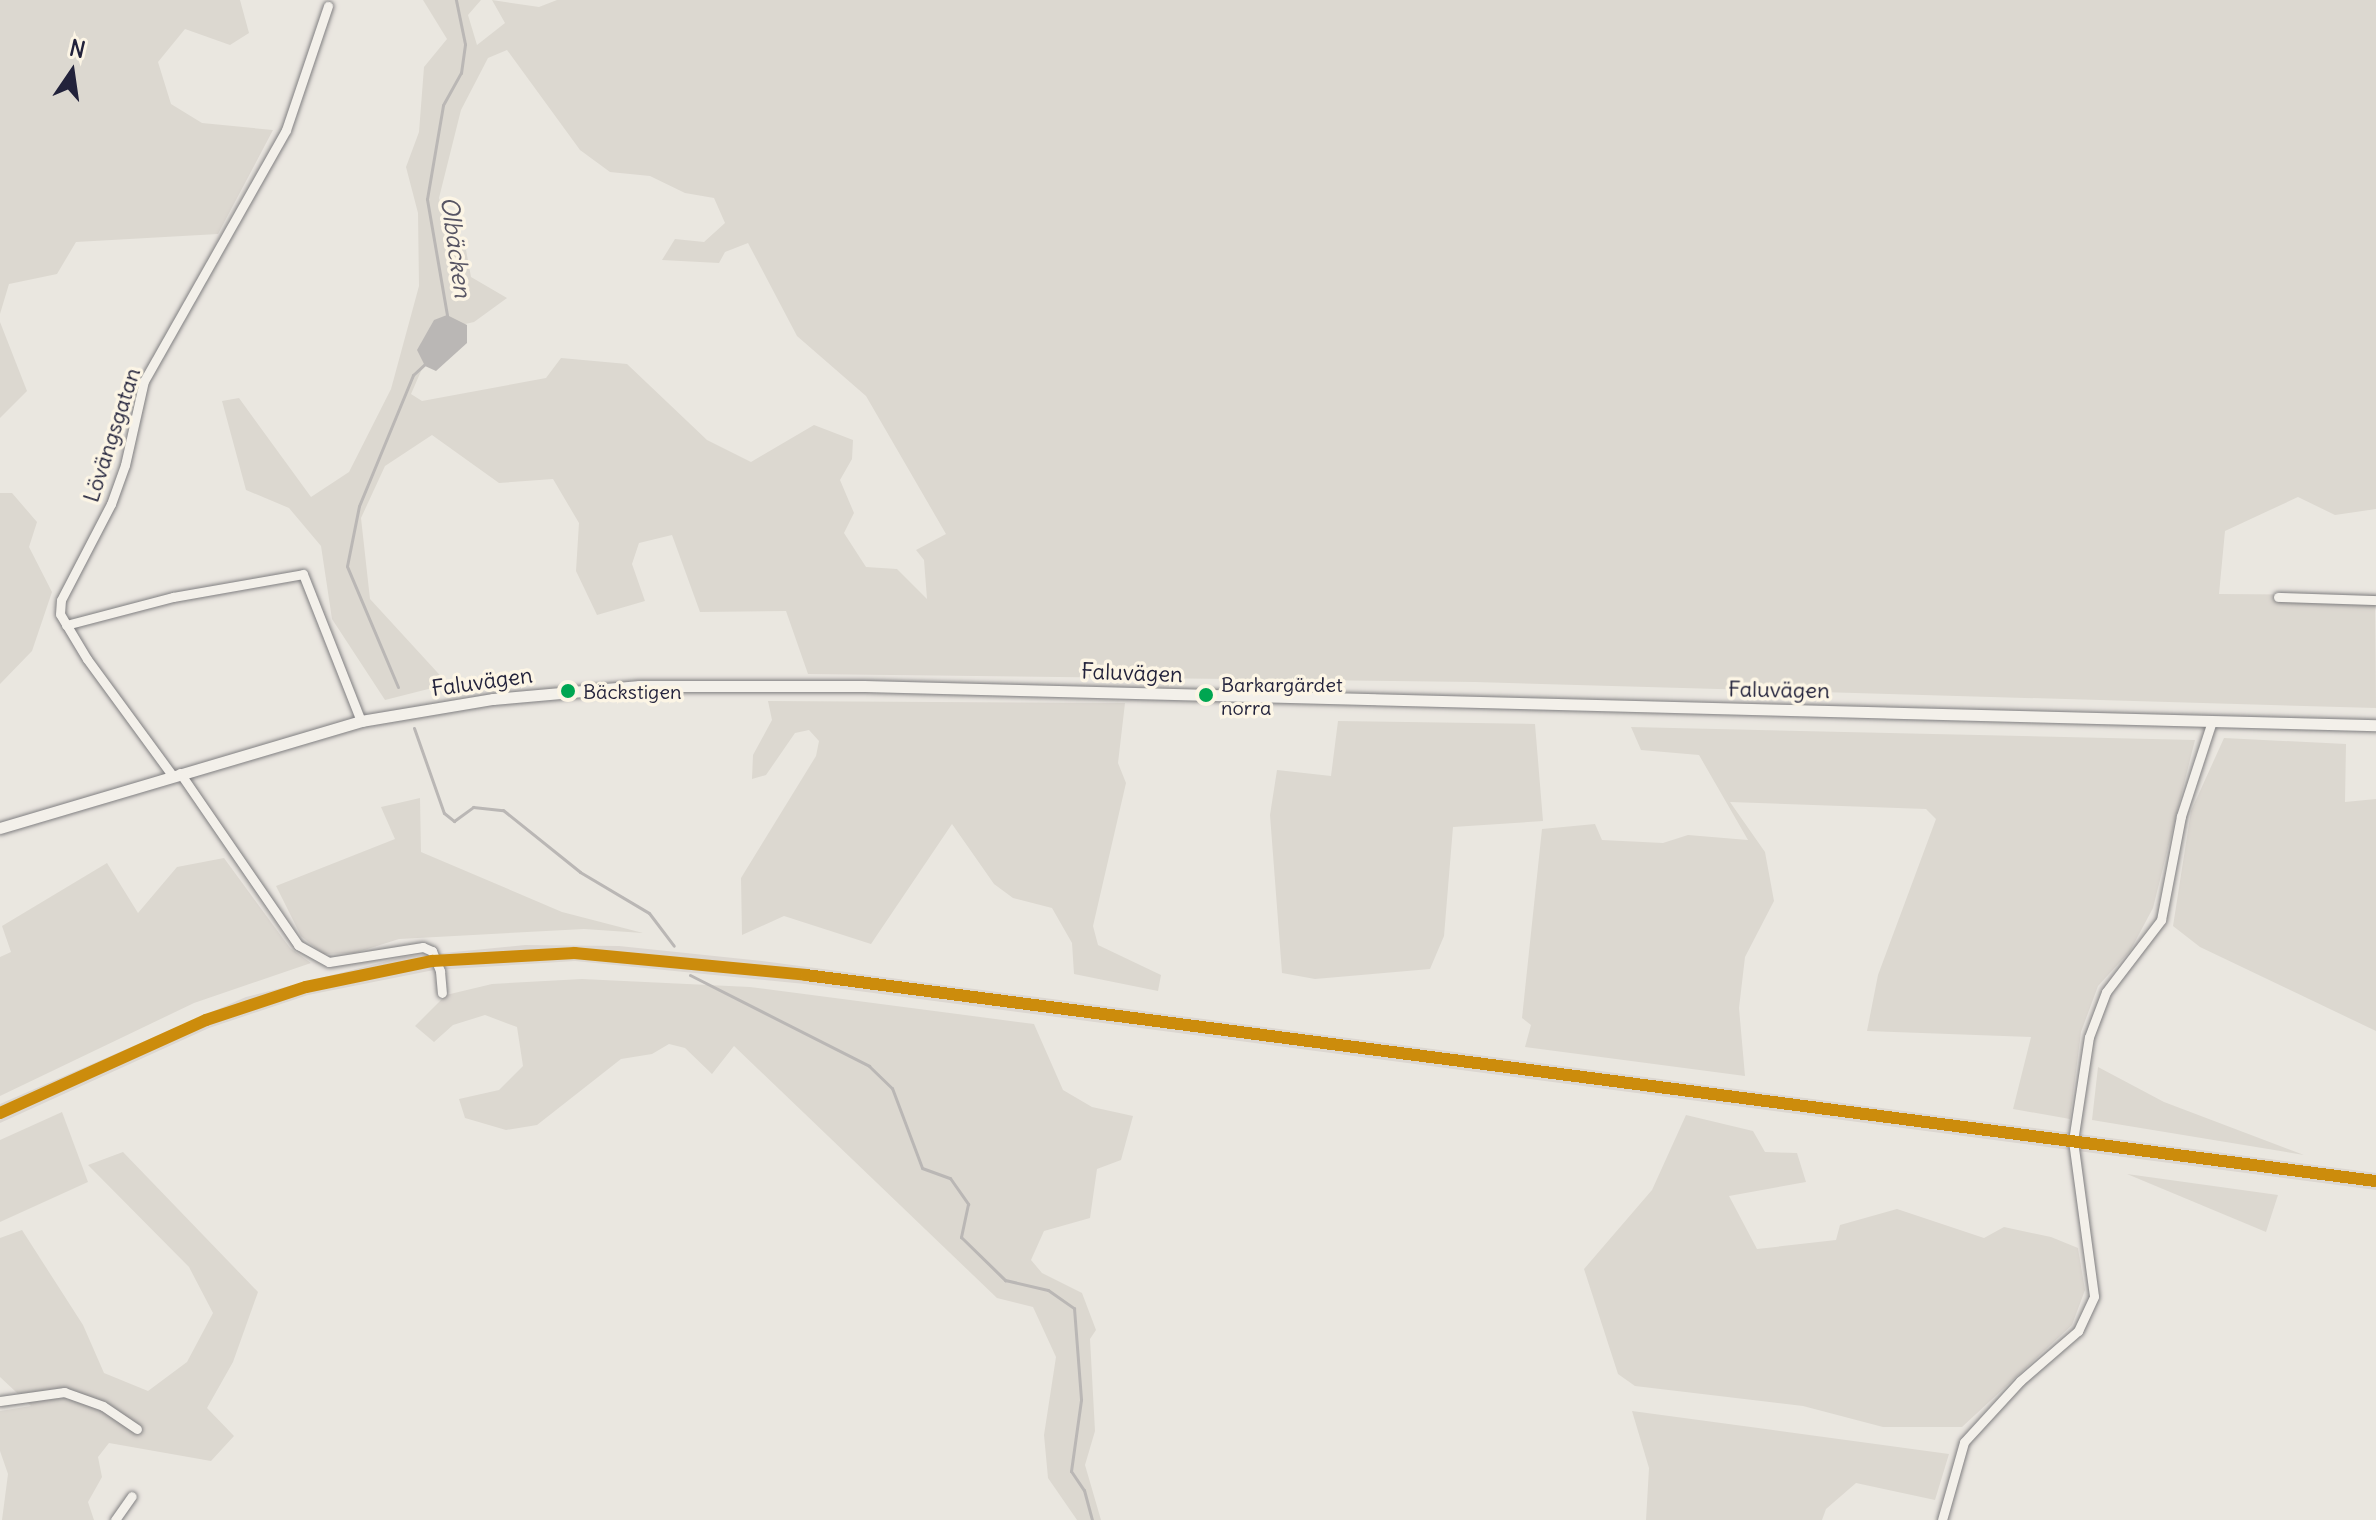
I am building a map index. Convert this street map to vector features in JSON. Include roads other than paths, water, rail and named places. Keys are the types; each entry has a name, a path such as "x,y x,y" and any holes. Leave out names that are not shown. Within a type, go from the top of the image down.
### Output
{"street":[{"name":"Lövängsgatan","path":"66,625 61,600 111,504 144,381 286,130 328,6"},
{"path":"361,721 303,574 173,597 66,625 298,945 329,962 423,947 432,951 442,993"},
{"path":"2278,597 2376,600"},
{"name":"Faluvägen","path":"0,828 361,721 493,699 711,684 2376,725"},
{"path":"1942,1520 1964,1442 2020,1381 2078,1331 2094,1296 2073,1141 2089,1037 2106,992 2161,920 2181,816 2212,721"},
{"path":"0,1401 64,1392 103,1406 137,1429"},
{"path":"115,1520 132,1496"}],"waterway":[{"name":"Olbäcken","path":"447,315 427,199 443,105 461,73 465,44 456,0"},
{"path":"398,687 347,566 359,506 413,375 427,362"},
{"path":"414,728 444,813 454,821 473,807 503,810 580,872 649,913 674,946"},
{"path":"690,975 869,1066 892,1088 922,1168 950,1178 968,1204 961,1237 1005,1280 1048,1290 1074,1308 1081,1400 1071,1471 1084,1490 1092,1520"}],"place":[{"name":"Bäckstigen","path":"568,691"},
{"name":"Barkargärdet norra","path":"1206,695"}]}
